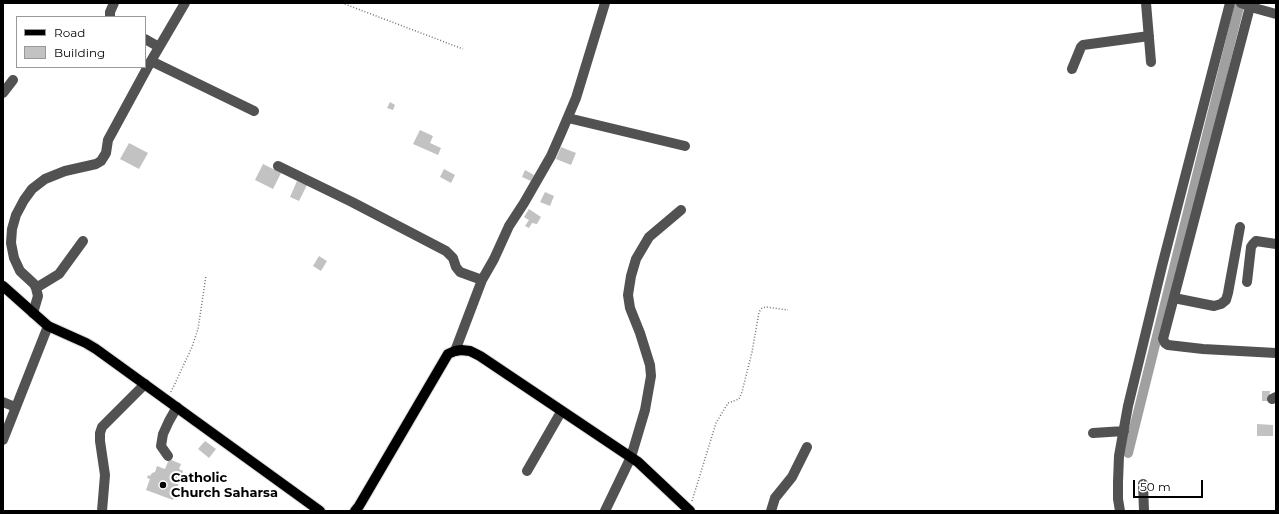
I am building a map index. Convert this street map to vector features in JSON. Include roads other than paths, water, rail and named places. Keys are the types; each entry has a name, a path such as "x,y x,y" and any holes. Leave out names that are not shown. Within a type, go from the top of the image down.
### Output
{"main road":[{"path":"3,286 48,326 91,346 320,511"},
{"path":"355,511 448,354 461,350 470,351 480,356 561,412 638,462 690,510"}],"street":[{"path":"110,16 114,3"},
{"path":"33,313 38,296 36,288 34,284 20,271 14,258 11,243 12,229 16,215 32,189 45,179 65,171 96,164 101,161 106,152 108,140 151,61 185,3"},
{"path":"455,351 482,280 494,259 509,226 551,156 568,118 576,98 604,3"},
{"path":"1146,3 1151,62"},
{"path":"1120,511 1118,499 1119,456 1124,431 1142,350 1230,3"},
{"path":"1276,14 1248,4 1164,339 1165,343 1168,345 1204,349 1276,353"},
{"path":"1072,68 1083,45 1149,36"},
{"path":"146,40 159,47"},
{"path":"151,61 254,111"},
{"path":"3,93 14,80"},
{"path":"568,118 685,146"},
{"path":"278,166 352,202 446,251 453,258 456,267 460,272 482,280"},
{"path":"605,511 630,458 646,410 651,376 648,358 630,308 628,295 630,276 636,259 649,237 681,210"},
{"path":"1174,298 1214,306 1221,304 1226,300 1240,228"},
{"path":"36,288 59,274 83,241"},
{"path":"1247,282 1251,247 1253,244 1256,241 1276,244"},
{"path":"3,440 48,326"},
{"path":"102,511 105,475 100,441 102,427 145,384"},
{"path":"3,402 15,408"},
{"path":"168,456 162,446 163,434 168,421 177,408"},
{"path":"527,471 561,412"},
{"path":"1093,433 1124,431"},
{"path":"771,511 775,498 792,477 807,447"},
{"path":"1143,484 1144,511"}],"waterway":[{"path":"1128,453 1240,3"}],"place":[{"name":"Catholic Church Saharsa","path":"163,485"}]}
